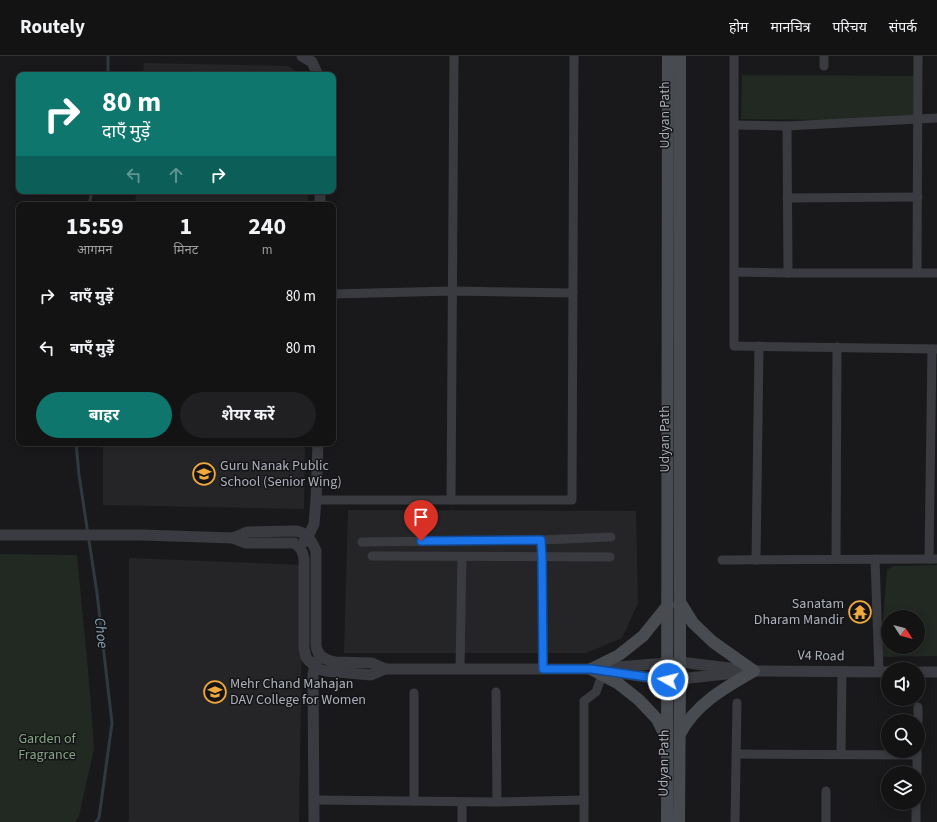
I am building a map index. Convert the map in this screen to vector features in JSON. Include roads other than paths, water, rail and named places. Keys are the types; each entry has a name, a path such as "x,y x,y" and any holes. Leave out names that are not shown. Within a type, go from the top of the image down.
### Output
{"main road":[{"name":"Udyan Path","path":"668,56 674,680 679,735 679,822"},
{"name":"Udyan Path","path":"674,604 680,56"},
{"path":"591,669 619,655 643,636 674,604 708,637 754,671 722,689 698,709 691,716 679,735"},
{"path":"591,669 619,684 639,700 657,719 668,741"},
{"name":"Udyan Path","path":"668,822 668,741 674,680"}],"street":[{"path":"451,500 454,56"},
{"path":"316,500 572,500 574,56"},
{"path":"722,560 933,559 935,349 734,346 734,56"},
{"path":"824,56 824,66"},
{"path":"917,272 918,56"},
{"path":"310,58 317,72"},
{"path":"734,125 787,126 937,118"},
{"path":"787,126 788,273"},
{"path":"788,198 918,197"},
{"path":"734,272 937,273"},
{"path":"336,294 452,292 573,293"},
{"path":"756,560 759,346"},
{"path":"836,559 837,347"},
{"path":"300,548 308,537 314,524 318,446"},
{"path":"233,538 247,532 296,530 308,537 314,545 316,551 317,652 321,656 335,662 372,663 385,669"},
{"path":"0,535 122,535 233,538 246,544 294,543 302,551 304,559 304,648 309,661 318,669 326,671 371,675 385,669 591,669 674,662 754,671"},
{"path":"362,542 541,540 611,537"},
{"path":"541,540 543,669"},
{"path":"372,556 610,557"},
{"path":"460,669 462,557"},
{"path":"875,559 883,662"},
{"path":"314,822 313,674 315,666 321,656"},
{"path":"591,669 674,680 754,671"},
{"name":"V4 Road","path":"754,671 881,672"},
{"path":"841,754 842,672"},
{"path":"925,672 937,672"},
{"path":"584,822 584,701 596,692 602,675"},
{"path":"496,692 497,802"},
{"path":"414,693 414,801"},
{"path":"735,822 738,703"},
{"path":"918,707 918,714"},
{"path":"736,754 881,753"},
{"path":"826,791 826,822"},
{"path":"314,800 462,802 584,800"},
{"path":"462,802 462,822"},
{"path":"916,810 916,822"}],"waterway":[{"name":"Choe","path":"108,56 108,72"},
{"name":"Choe","path":"90,202 91,194"},
{"name":"Choe","path":"76,446 79,475 97,593 112,723 99,818 96,822"}],"place":[{"name":"Guru Nanak Public School (Senior Wing)","path":"204,474"},
{"name":"Sanatam Dharam Mandir","path":"860,612"},
{"name":"Mehr Chand Mahajan DAV College for Women","path":"215,692"}],"park label":[{"name":"Garden of Fragrance","path":"47,748"}]}
